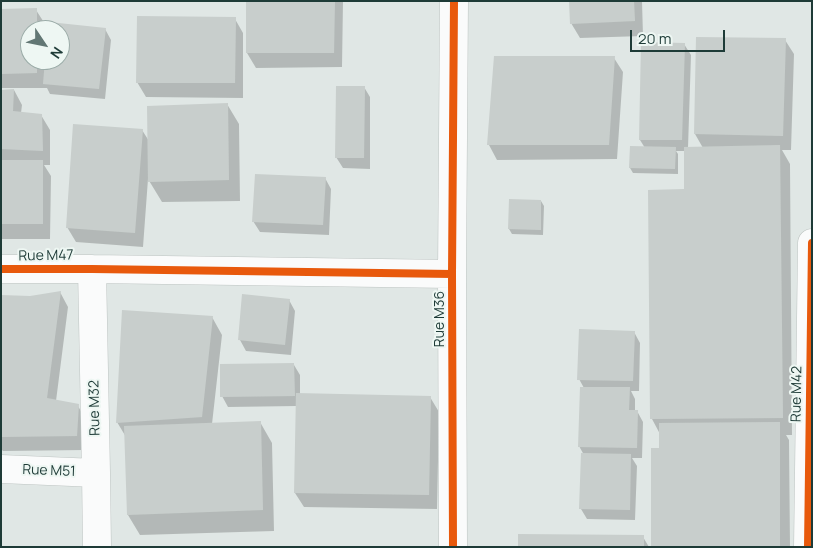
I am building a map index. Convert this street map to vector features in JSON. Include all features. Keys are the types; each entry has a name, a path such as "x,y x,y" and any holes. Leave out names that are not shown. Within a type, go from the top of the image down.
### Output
{"street":[{"name":"Rue M36","path":"454,1 452,274 454,547"},
{"name":"Rue M42","path":"808,547 812,242"},
{"name":"Rue M47","path":"1,269 92,268 452,274"},
{"name":"Rue M32","path":"92,268 97,547"},
{"name":"Rue M51","path":"1,470 96,473"}],"building":[{"path":"246,1 335,1 334,53 246,53"},
{"path":"569,1 634,1 635,21 570,24"},
{"path":"37,8 37,20 20,20 20,70 37,70 37,73 1,74 1,9"},
{"path":"137,16 236,17 235,83 136,83"},
{"path":"70,24 106,28 99,89 43,84 44,70 70,70"},
{"path":"696,37 786,38 783,136 694,134"},
{"path":"641,42 685,43 682,140 639,140"},
{"path":"494,56 615,56 609,145 487,145"},
{"path":"336,86 365,86 364,158 335,158"},
{"path":"14,89 13,111 42,114 43,151 1,149 1,90"},
{"path":"228,103 229,180 148,182 147,106"},
{"path":"73,124 143,129 135,233 66,228"},
{"path":"780,145 783,418 650,419 648,190 684,189 684,147"},
{"path":"630,146 676,147 675,169 629,168"},
{"path":"1,160 43,160 43,224 1,224"},
{"path":"255,174 326,177 323,225 252,222"},
{"path":"509,199 541,200 541,230 508,229"},
{"path":"61,291 47,398 79,404 77,436 1,437 1,295 30,296"},
{"path":"242,294 290,299 285,345 238,340"},
{"path":"122,310 213,316 202,417 116,423"},
{"path":"579,329 635,331 633,381 577,380"},
{"path":"294,363 295,396 220,397 220,364"},
{"path":"580,387 630,387 629,410 638,410 637,448 578,447"},
{"path":"296,393 431,396 429,495 294,493"},
{"path":"261,421 263,510 127,515 124,426"},
{"path":"780,422 780,547 651,547 651,448 659,448 659,423"},
{"path":"581,453 631,454 630,510 579,509"},
{"path":"518,534 644,535 644,547 518,547"}],"cycle path":[{"path":"453,547 454,1"},
{"path":"808,547 812,243"},
{"path":"1,269 452,274"}]}
